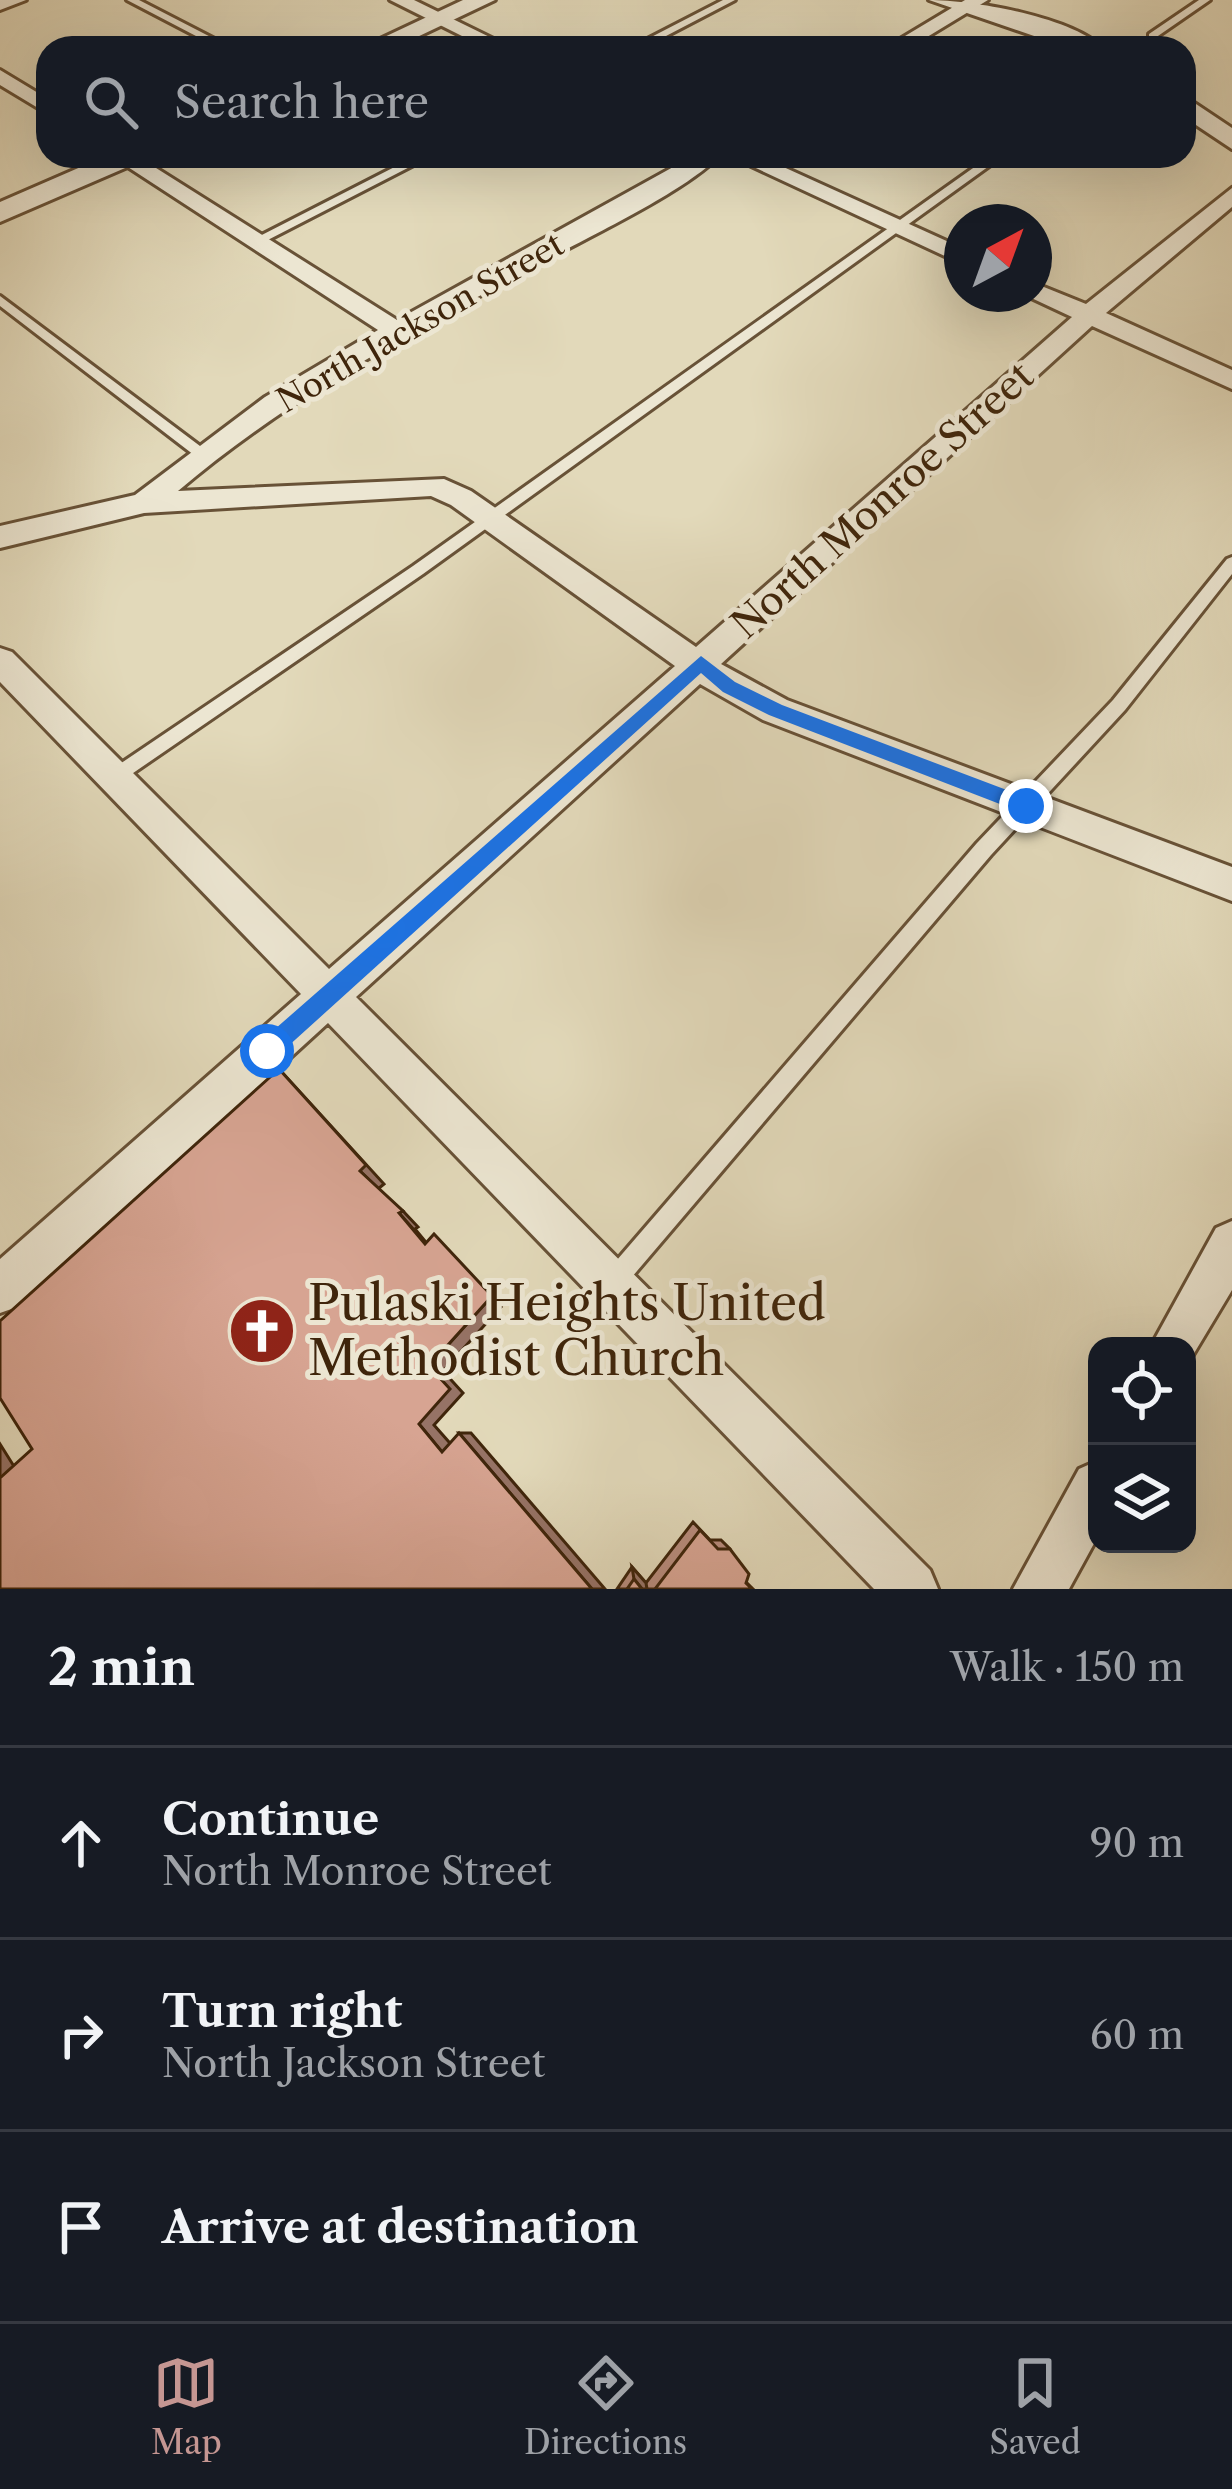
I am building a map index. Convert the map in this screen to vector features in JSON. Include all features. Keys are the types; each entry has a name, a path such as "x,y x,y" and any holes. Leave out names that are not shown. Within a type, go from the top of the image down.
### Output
{"street":[{"path":"0,4 17,0"},
{"path":"398,0 476,36"},
{"path":"401,36 483,0"},
{"path":"941,0 974,3 1060,36"},
{"path":"916,36 974,3"},
{"path":"0,76 36,100"},
{"path":"1196,113 1232,141"},
{"path":"0,213 100,168"},
{"path":"142,168 398,332"},
{"name":"North Jackson Street","path":"144,503 200,452 398,332 687,168"},
{"path":"767,168 944,249"},
{"name":"North Monroe Street","path":"0,1290 1089,315 1232,195"},
{"path":"1052,298 1232,380"},
{"name":"North Jackson Street","path":"0,537 144,503 434,486 701,663 729,687 775,710 1232,884"},
{"path":"0,661 911,1589"},
{"path":"1180,1337 1232,1244"},
{"path":"1040,1589 1088,1503"}],"lane":[{"path":"132,0 202,36"},
{"path":"659,36 730,0"},
{"path":"1152,36 1205,0"},
{"path":"256,242 401,168"},
{"path":"114,777 418,570 980,168"},
{"path":"0,300 200,452"},
{"path":"612,1283 1119,705 1232,563"}],"building":[{"name":"Pulaski Heights United Methodist Church","path":"279,1069 366,1165 360,1171 403,1211 399,1213 425,1244 434,1234 492,1296 429,1366 450,1389 419,1424 442,1452 459,1433 592,1589 0,1589 0,1478 32,1449 0,1398 0,1321"},
{"path":"700,1530 718,1549 730,1549 749,1574 746,1583 752,1589 655,1589"}],"place":[{"name":"Pulaski Heights United Methodist Church","path":"262,1331"}],"route":[{"path":"267,1051 701,663 729,687 775,710 1026,806"}]}
